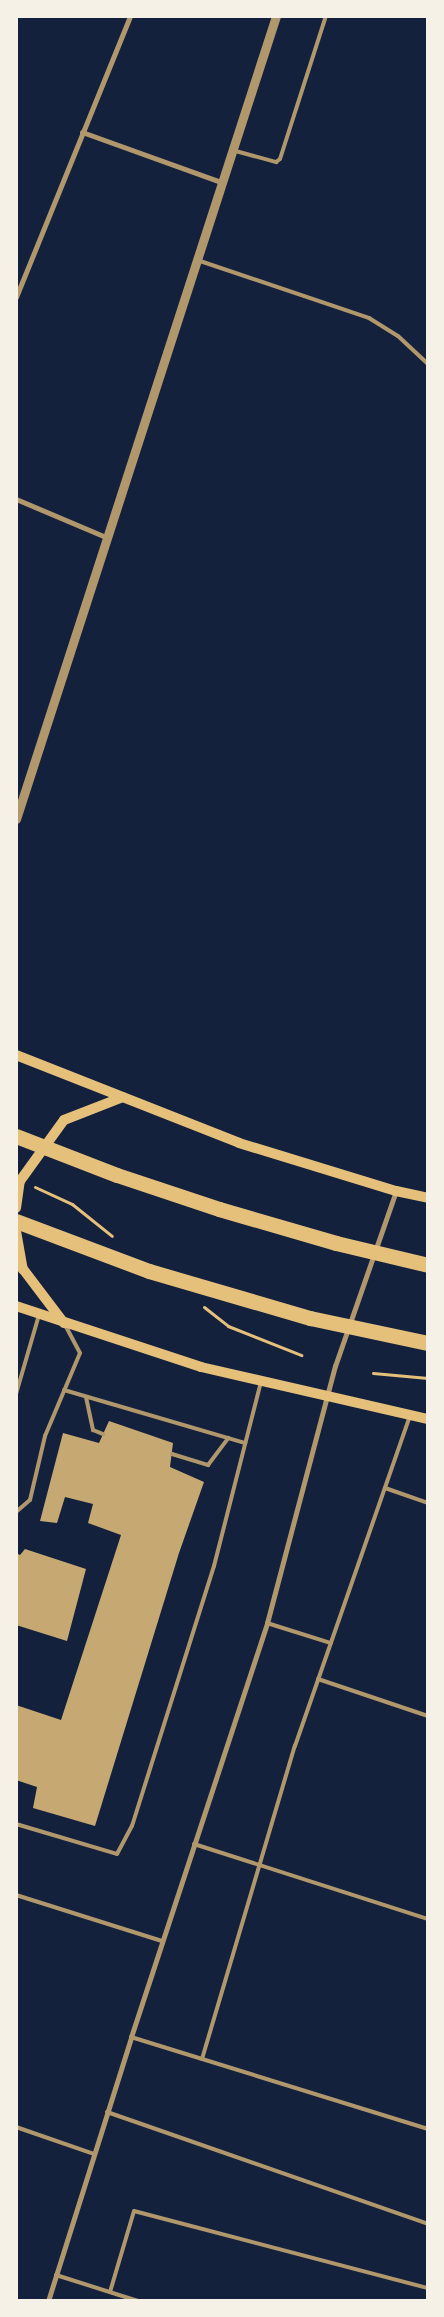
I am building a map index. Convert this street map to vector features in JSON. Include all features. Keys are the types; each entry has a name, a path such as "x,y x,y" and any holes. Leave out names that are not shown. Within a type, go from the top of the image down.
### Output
{"highway":[{"path":"16,1136 117,1175 219,1209 336,1242 428,1265"},
{"path":"16,1221 177,1279 310,1318 428,1343"}],"main road":[{"path":"16,1055 239,1143 396,1191 428,1198"},
{"path":"16,1208 20,1181 64,1120 123,1097"},
{"path":"16,1231 23,1269 65,1323"},
{"path":"16,1306 201,1366 428,1420"}],"street":[{"path":"16,297 130,16"},
{"path":"16,819 108,538 220,182 276,16"},
{"path":"82,132 220,182"},
{"path":"16,499 108,538"},
{"path":"48,2301 162,1941 267,1623 335,1366 396,1191"}],"lane":[{"path":"232,150 276,162 280,159 326,16"},
{"path":"197,260 369,318 398,336 428,364"},
{"path":"16,1394 39,1314"},
{"path":"16,1512 30,1500 45,1436 80,1353 65,1323"},
{"path":"16,1824 117,1854 132,1826 208,1584 261,1381"},
{"path":"64,1390 245,1443"},
{"path":"86,1397 92,1430 103,1434"},
{"path":"202,2059 295,1746 410,1416"},
{"path":"172,1454 208,1465 228,1438"},
{"path":"385,1488 428,1503"},
{"path":"267,1623 331,1643"},
{"path":"318,1680 428,1716"},
{"path":"194,1844 428,1919"},
{"path":"16,1895 162,1941"},
{"path":"131,2037 428,2129"},
{"path":"107,2112 428,2224"},
{"path":"16,2127 94,2154"},
{"path":"110,2292 134,2210 428,2288"},
{"path":"56,2275 138,2301"}],"path":[{"path":"373,1373 428,1378"}],"building":[{"path":"109,1421 173,1443 170,1467 204,1482 179,1553 95,1826 33,1808 37,1787 16,1780 16,1705 61,1720 121,1535 88,1523 93,1504 65,1497 57,1523 40,1521 63,1433 99,1443"},
{"path":"25,1549 86,1569 67,1641 16,1625 16,1553 20,1555"}]}
